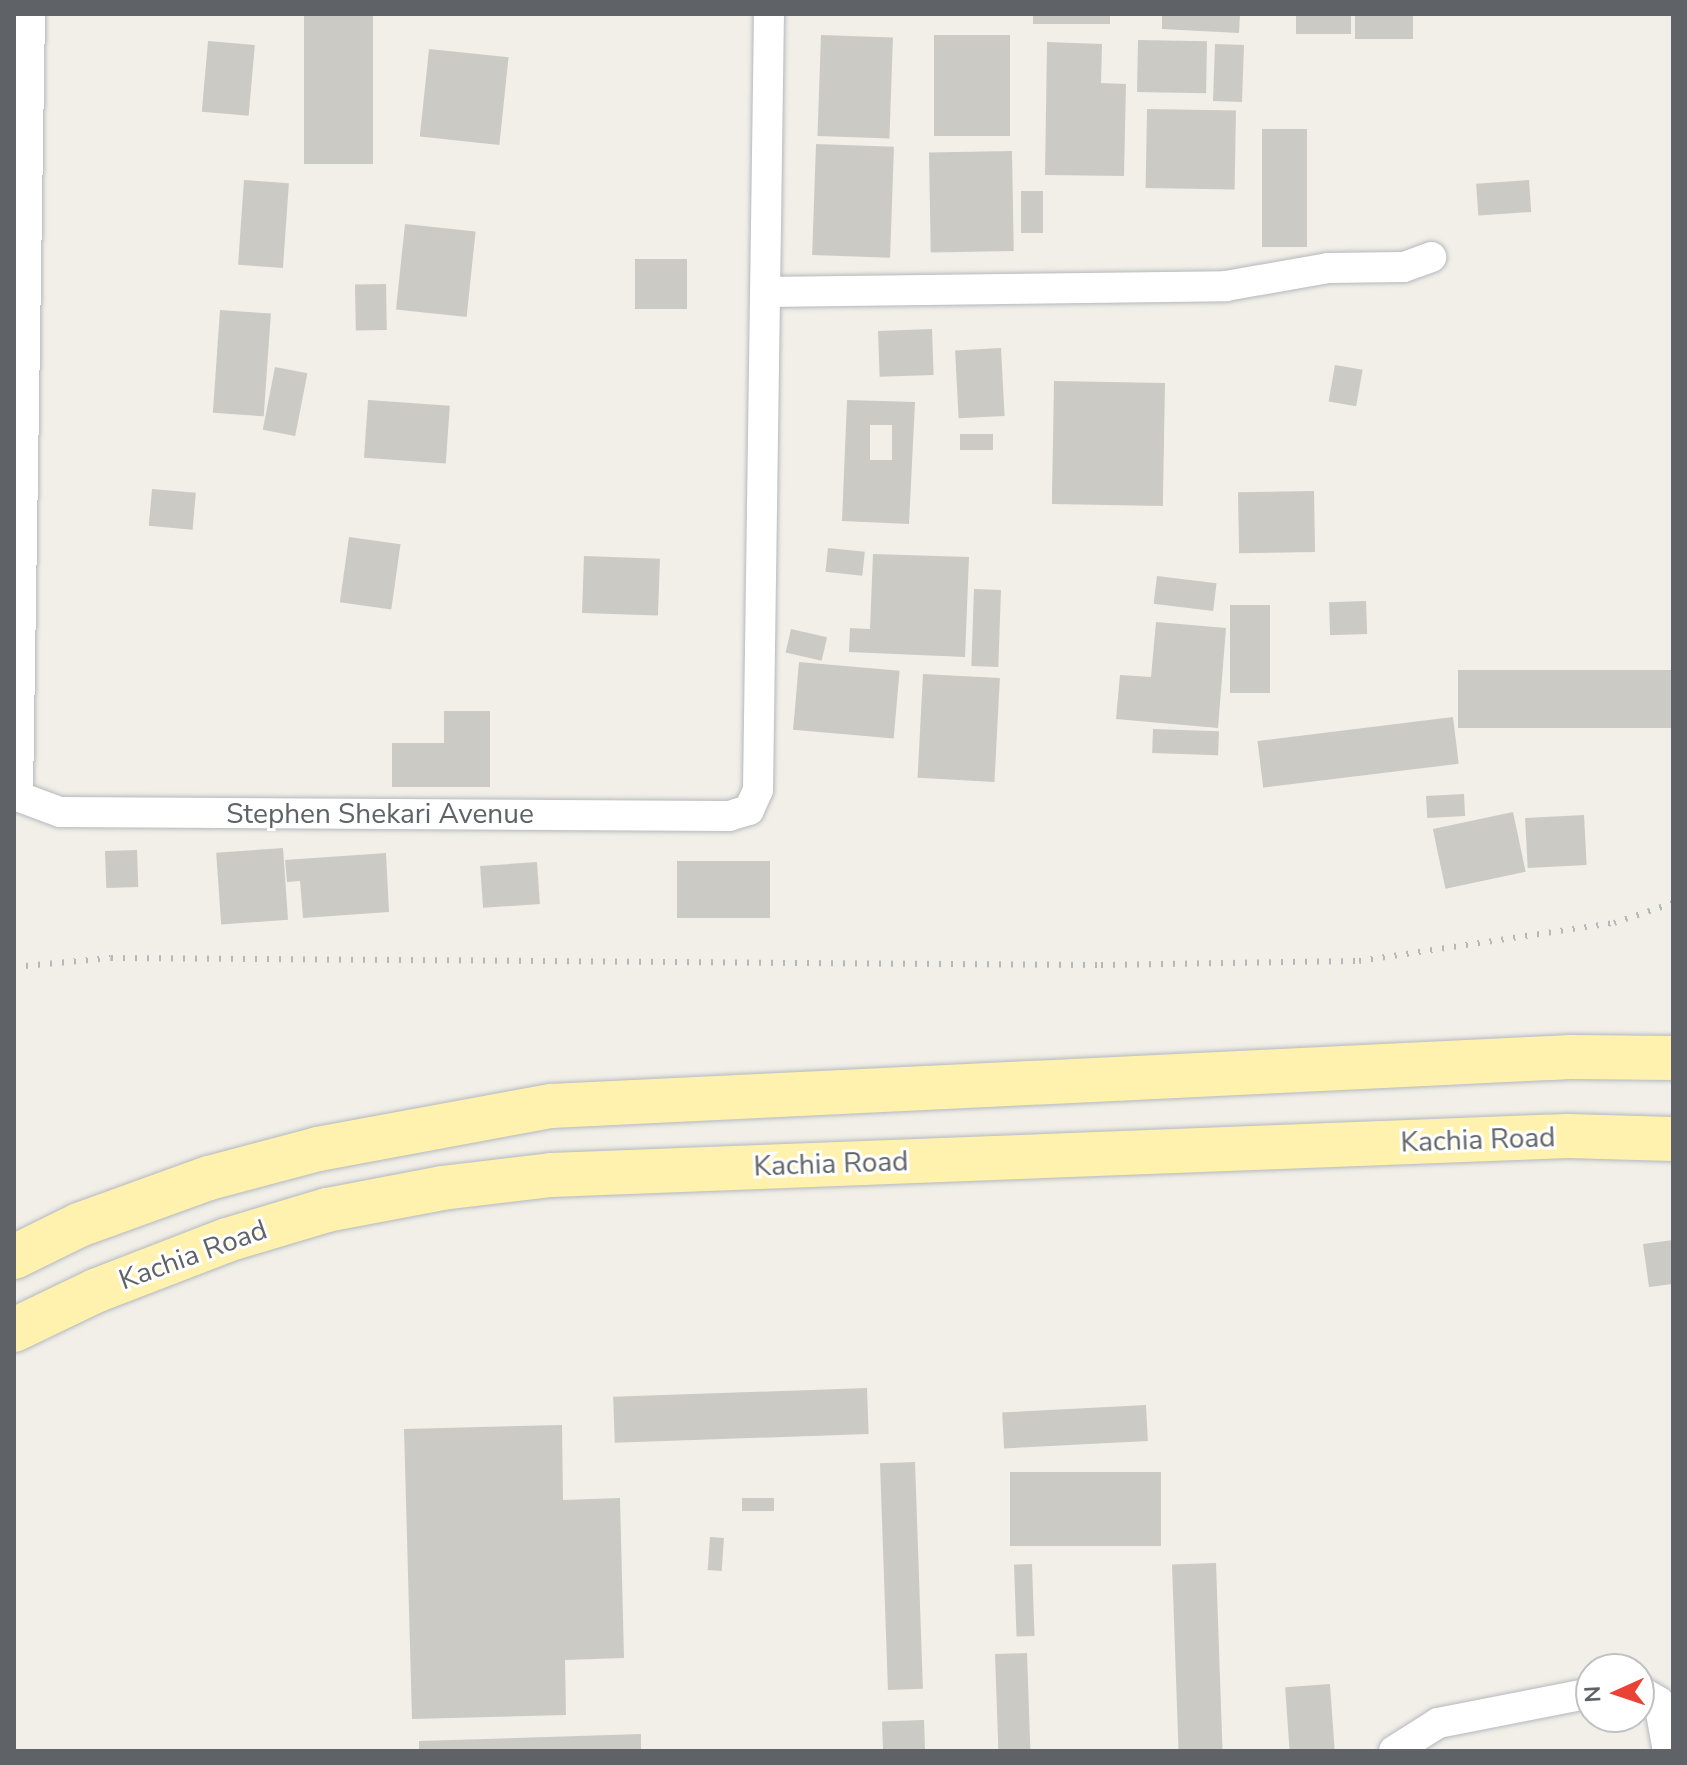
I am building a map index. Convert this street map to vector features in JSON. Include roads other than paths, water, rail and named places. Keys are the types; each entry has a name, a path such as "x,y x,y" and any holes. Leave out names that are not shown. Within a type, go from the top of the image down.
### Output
{"main road":[{"path":"14,1257 79,1225 209,1178 318,1149 551,1106 1571,1057 1673,1058"},
{"name":"Kachia Road","path":"14,1330 124,1279 227,1240 327,1210 442,1188 551,1175 1568,1136 1673,1139"}],"street":[{"path":"16,795 30,14"},
{"path":"769,14 765,292 1226,286 1328,268 1404,267 1431,257"},
{"name":"Stephen Shekari Avenue","path":"16,795 60,812 729,816 749,810 758,790 765,292"},
{"path":"1394,1751 1438,1723 1575,1696"},
{"path":"1655,1700 1659,1702 1668,1751"}],"railway":[{"path":"14,967 111,958 1101,965 1359,961 1614,923 1673,903"}]}
